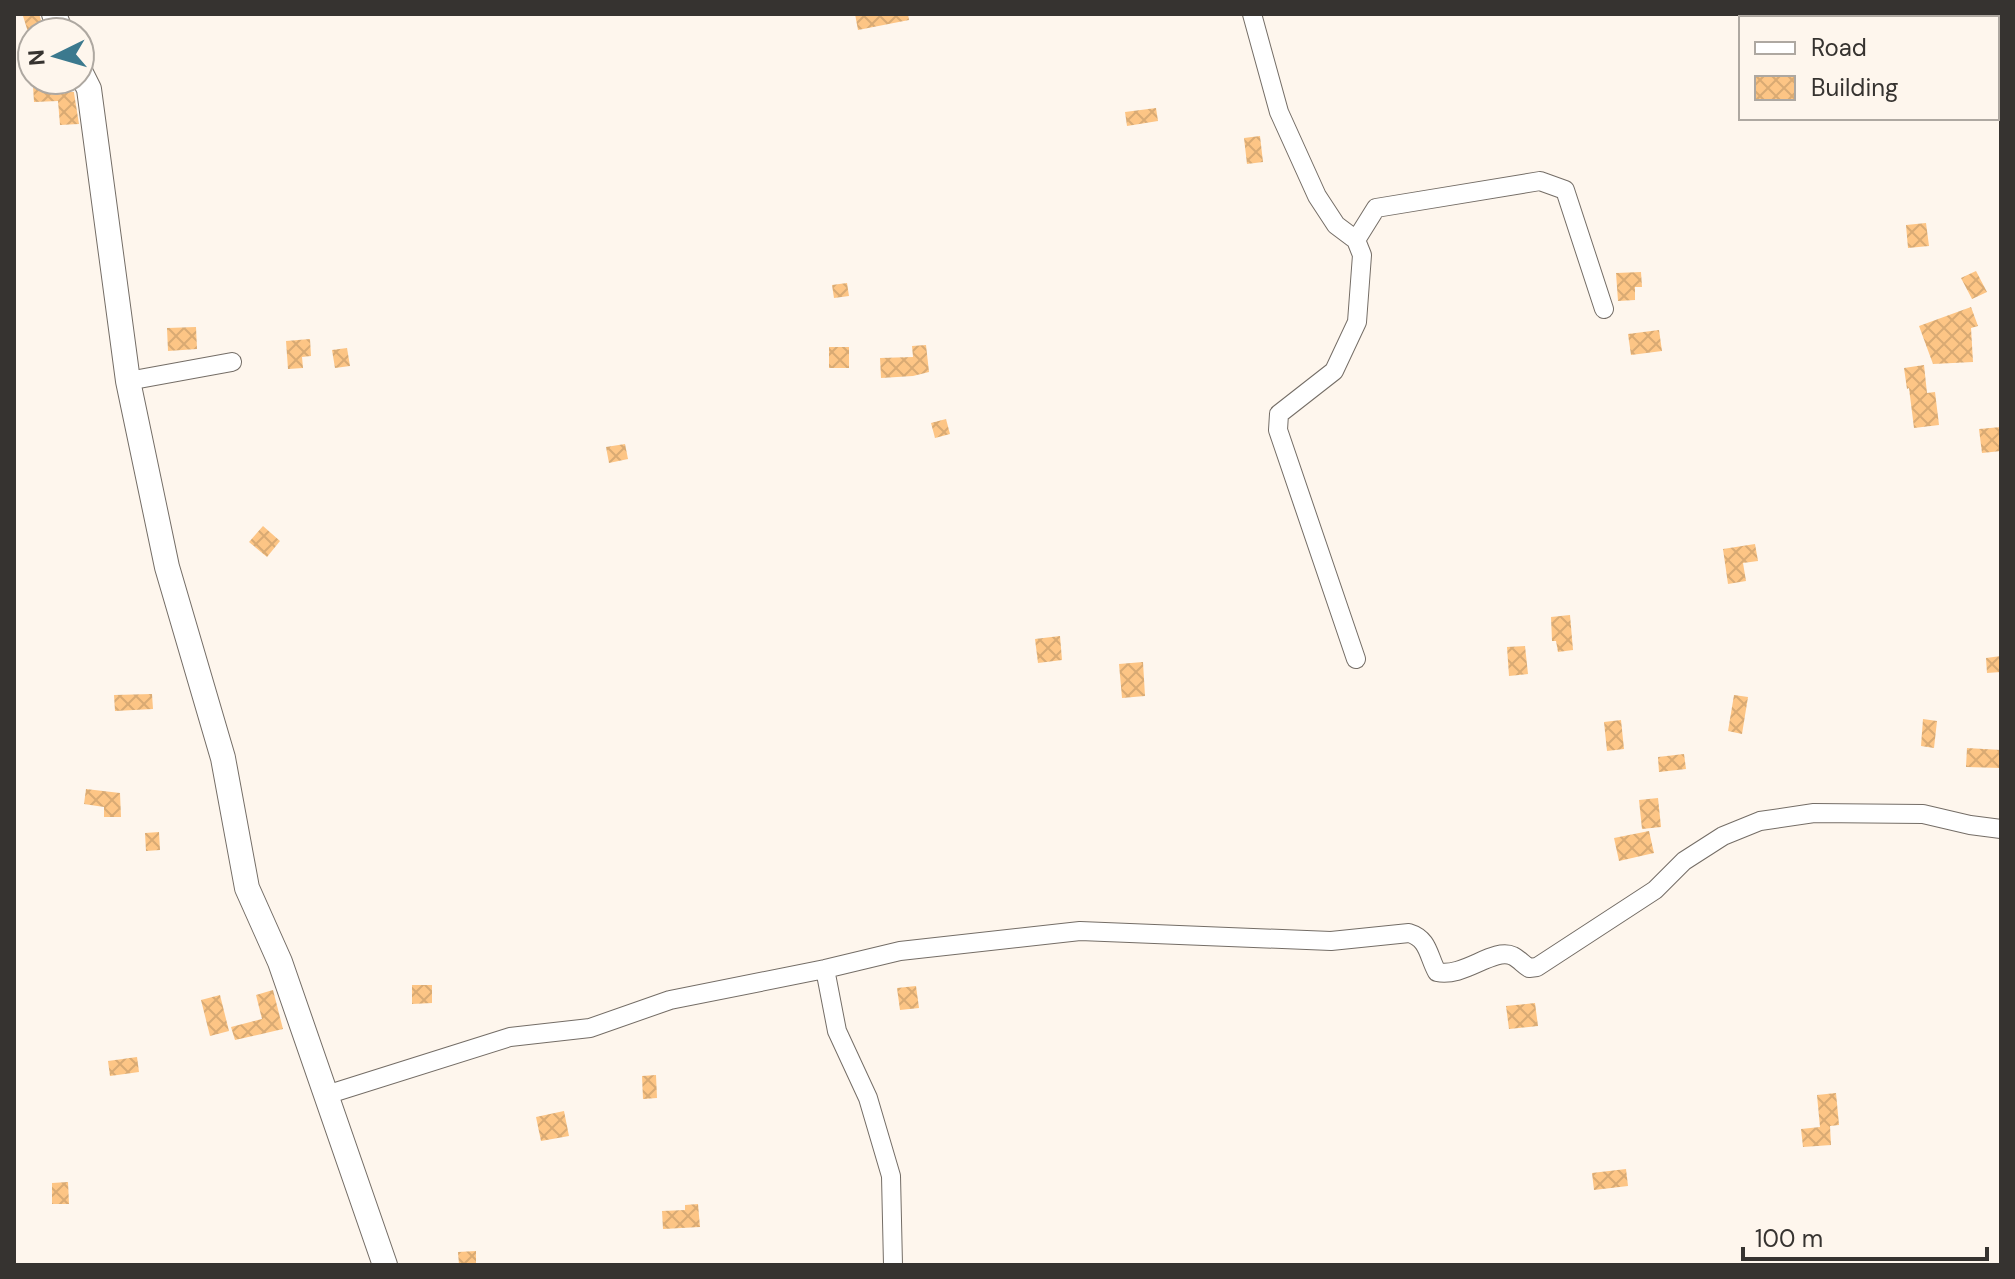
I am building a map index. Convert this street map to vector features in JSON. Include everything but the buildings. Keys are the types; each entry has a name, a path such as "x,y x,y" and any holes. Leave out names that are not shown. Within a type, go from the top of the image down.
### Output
{"street":[{"path":"1252,14 1279,112 1317,196 1336,225 1356,240 1362,255 1357,322 1334,371 1279,414 1278,430 1356,659"},
{"path":"90,96 128,381 167,567 223,758 247,888 280,962 385,1265"},
{"path":"1356,240 1376,208 1540,181 1565,190 1604,309"},
{"path":"128,381 232,362"},
{"path":"326,1095 510,1037 590,1028 670,1000 900,951 1080,931 1331,941 1409,933 1419,936 1427,945 1437,972 1444,974 1502,955 1511,955 1529,968 1537,967 1655,890 1684,861 1723,836 1760,821 1814,813 1923,814 2001,829"},
{"path":"825,969 837,1031 868,1098 891,1176 893,1265"}]}
